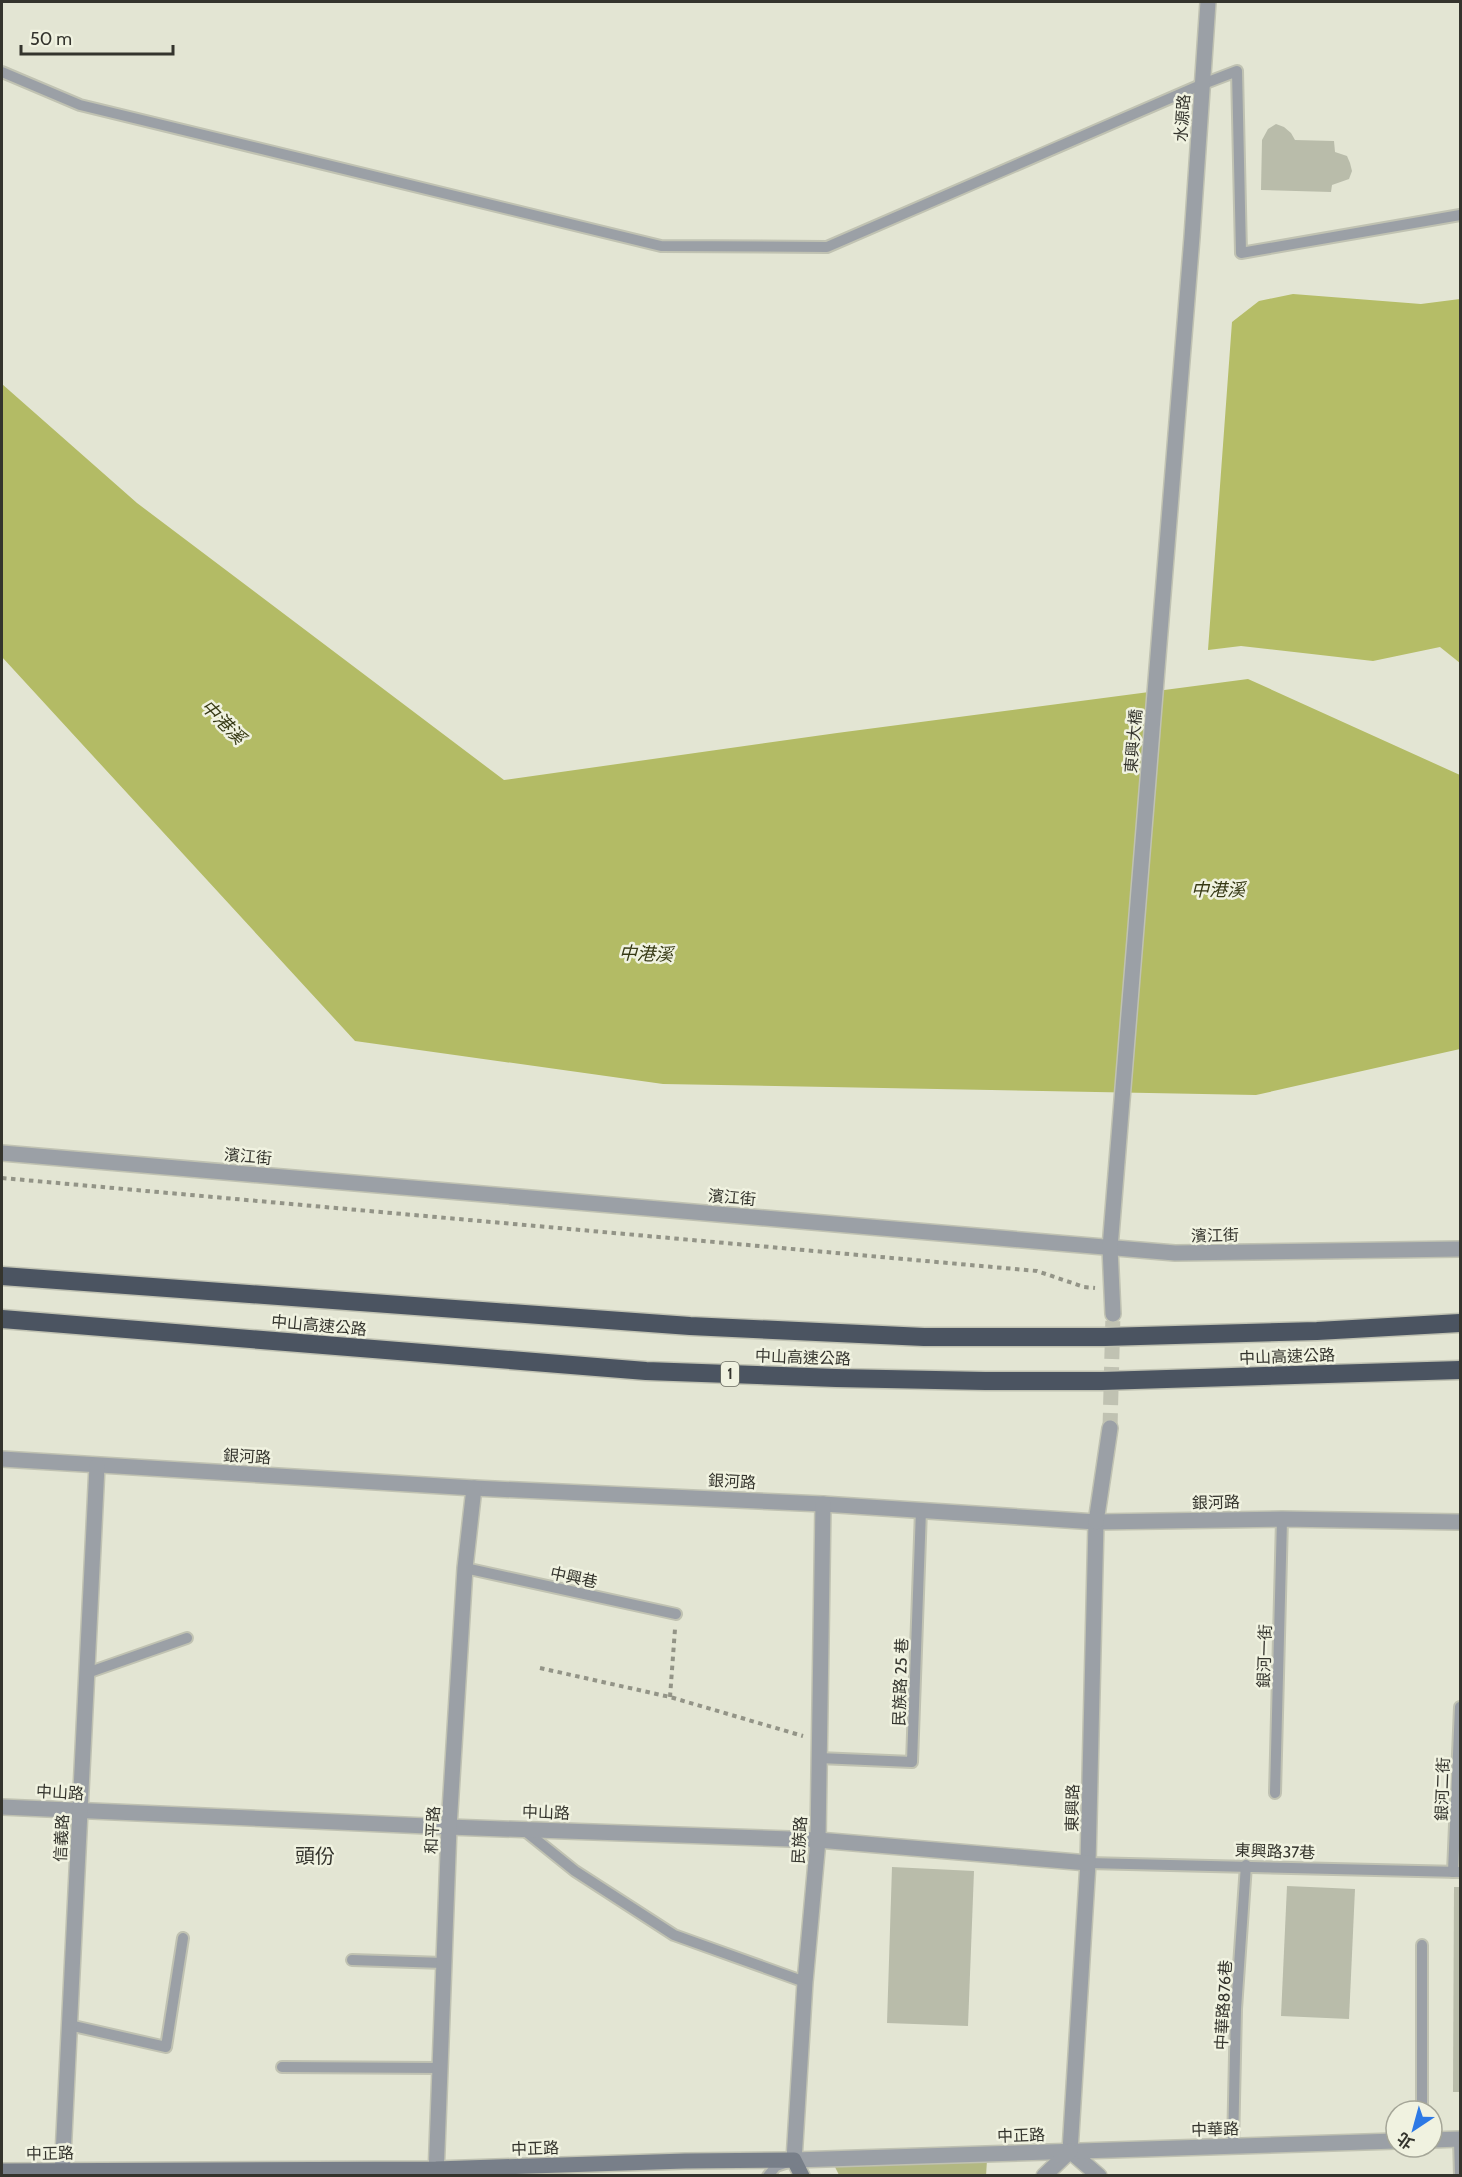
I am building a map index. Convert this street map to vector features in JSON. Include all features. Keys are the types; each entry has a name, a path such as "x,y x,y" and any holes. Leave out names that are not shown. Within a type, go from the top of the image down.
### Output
{"highway":[{"name":"中山高速公路","path":"2,1276 690,1326 924,1336 1105,1337 1317,1331 1461,1323"},
{"name":"中山高速公路","path":"2,1319 646,1371 836,1378 1102,1381 1461,1370"}],"main road":[{"name":"中正路","path":"2,2171 62,2173 436,2172 685,2161 794,2160"},
{"path":"794,2160 802,2175"}],"street":[{"name":"水源路","path":"1192,237 1208,2"},
{"name":"東興大橋","path":"1113,1314 1110,1248 1192,237"},
{"name":"濱江街","path":"2,1153 1175,1253 1461,1249"},
{"name":"東興路","path":"1070,2151 1088,1863 1096,1522 1110,1428"},
{"name":"銀河路","path":"2,1460 474,1488 823,1504 1096,1522 1282,1519 1461,1522"},
{"name":"信義路","path":"62,2173 97,1466"},
{"name":"和平路","path":"436,2172 449,1827 465,1568 474,1488"},
{"name":"民族路","path":"794,2160 805,1982 818,1840 823,1504"},
{"name":"中山路","path":"2,1807 449,1827 818,1840 1088,1863"},
{"path":"1444,2140 1460,2139"},
{"name":"中華路","path":"1070,2151 1384,2141"},
{"name":"中正路","path":"794,2160 1070,2151"},
{"path":"1044,2175 1070,2151 1099,2175"}],"lane":[{"path":"2,72 80,105 661,246 827,248 1237,71 1241,253 1461,215"},
{"name":"民族路 25 巷","path":"819,1758 912,1762 921,1510"},
{"name":"銀河一街","path":"1275,1793 1282,1519"},
{"name":"中興巷","path":"465,1568 676,1614"},
{"path":"87,1672 187,1638"},
{"name":"銀河二街","path":"1457,1872 1461,1707"},
{"path":"524,1830 575,1872 674,1935 805,1982"},
{"name":"東興路37巷","path":"1088,1863 1246,1865 1457,1872"},
{"name":"中華路876巷","path":"1233,2146 1236,2009 1246,1865"},
{"path":"69,2025 166,2047 183,1938"},
{"path":"1422,1945 1422,2099"},
{"path":"352,1960 444,1964"},
{"path":"282,2067 440,2068"},
{"path":"1460,2139 1460,2175"},
{"path":"768,2175 776,2166 794,2160"}],"path":[{"path":"2,1178 1037,1271 1084,1287 1113,1290"},
{"path":"670,1697 676,1614"},
{"path":"540,1668 670,1697 819,1740"}],"shaded area":[{"path":"1293,294 1421,304 1460,299 1460,663 1440,647 1373,661 1241,646 1208,650 1232,322 1259,301"},
{"path":"987,2160 986,2176 839,2175 835,2167"}],"water":[{"name":"中港溪","path":"2,384 137,503 504,780 1248,679 1460,775 1460,1049 1256,1095 663,1084 355,1041 2,657"}],"building":[{"path":"1276,124 1284,127 1295,140 1334,141 1335,152 1347,156 1350,163 1352,171 1349,179 1332,185 1331,192 1261,190 1262,140 1268,129"},
{"path":"892,1867 974,1871 968,2026 887,2023"},
{"path":"1287,1886 1355,1889 1349,2019 1281,2016"},
{"path":"1454,1887 1460,1887 1460,2092 1453,2092"}],"tunnel":[{"path":"1110,1428 1113,1314"}],"district":[{"name":"頭份","path":"315,1856"}]}
